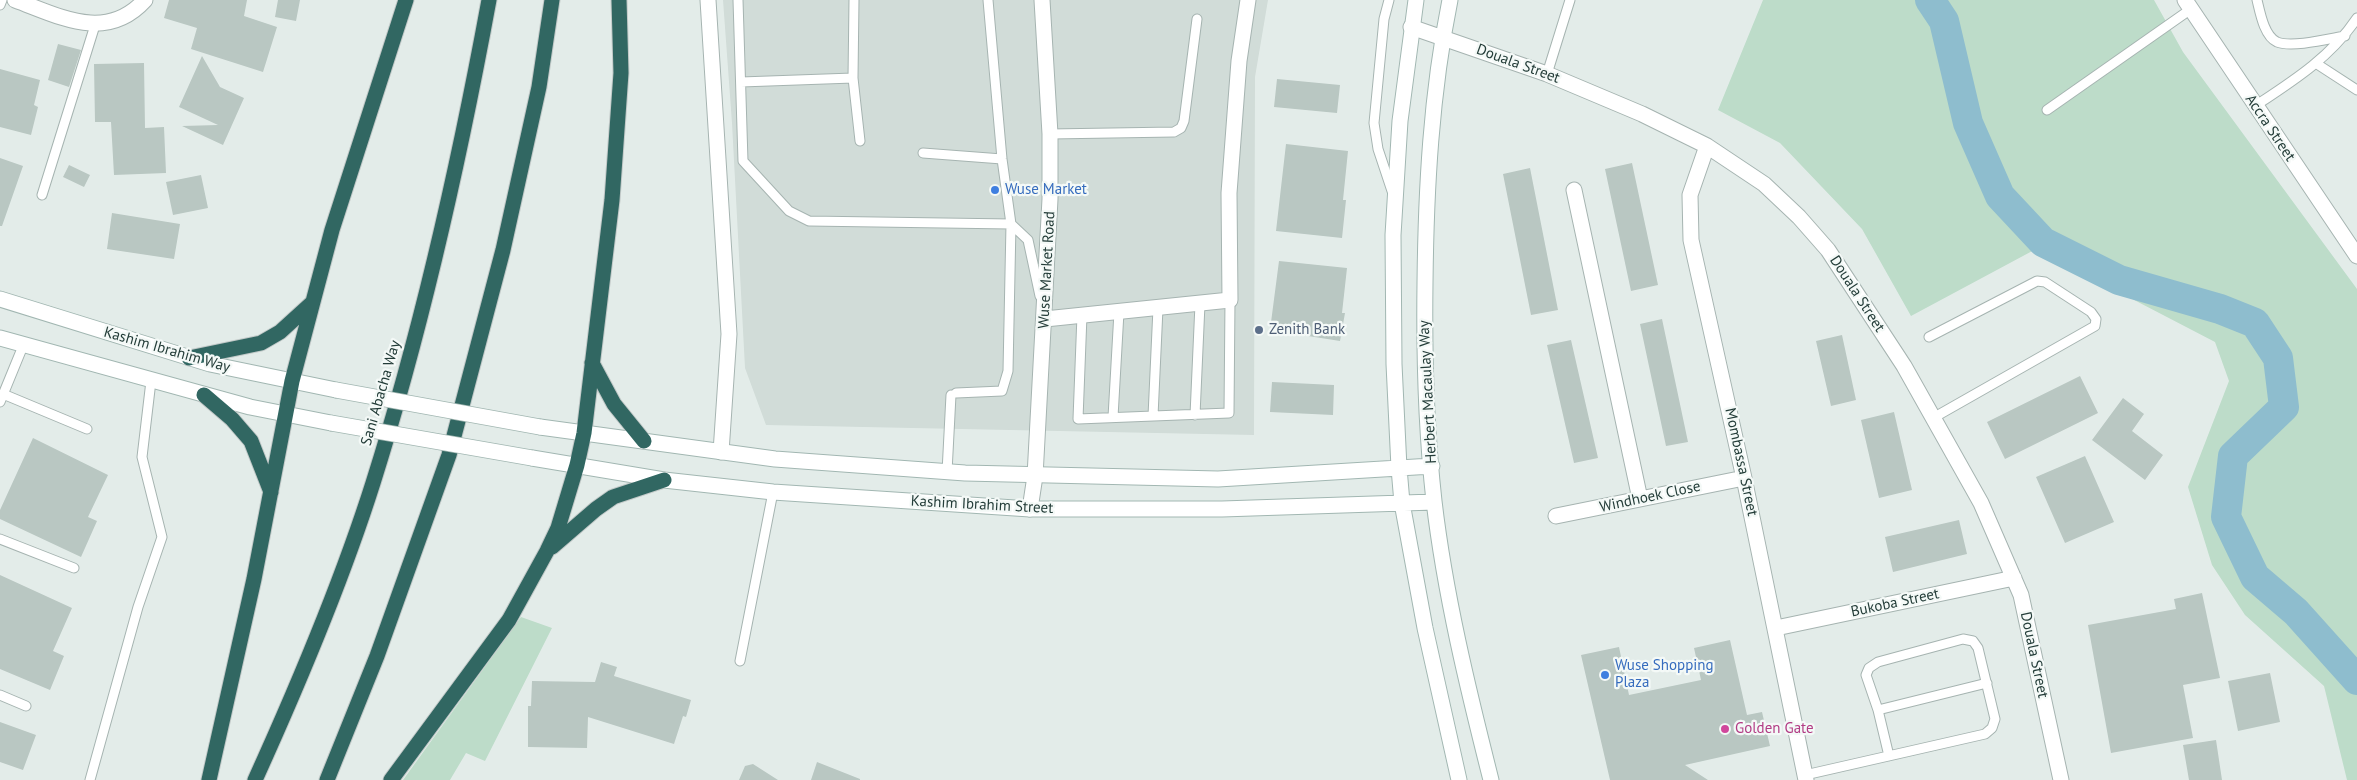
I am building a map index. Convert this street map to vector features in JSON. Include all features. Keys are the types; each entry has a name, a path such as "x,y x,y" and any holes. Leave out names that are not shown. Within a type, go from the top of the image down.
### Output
{"highway":[{"path":"209,780 254,579 292,381 332,230 406,0"},
{"name":"Sani Abacha Way","path":"255,780 320,630 372,484 421,318 466,121 488,0"},
{"path":"327,780 377,656 449,455 507,231 539,87 552,0"},
{"path":"391,780 509,620 558,528 577,465 584,432 612,200 621,73 619,0"},
{"path":"189,358 261,342 280,332 313,302"},
{"path":"592,364 614,404 644,441"},
{"path":"204,395 232,419 251,441 271,492"},
{"path":"547,551 613,497 664,480"}],"main road":[{"path":"15,0 79,24 112,22 136,9 145,0"},
{"path":"708,0 729,334 721,452"},
{"name":"Wuse Market Road","path":"1030,509 1035,476 1050,199 1050,134 1042,0"},
{"path":"1045,318 1082,316 1230,300 1229,193 1239,61 1248,0"},
{"name":"Herbert Macaulay Way","path":"1416,0 1400,121 1393,235 1394,364 1399,468 1402,503 1425,628 1459,780"},
{"name":"Herbert Macaulay Way","path":"1450,0 1431,124 1426,231 1424,345 1434,502 1454,622 1491,780"},
{"name":"Accra Street","path":"2188,5 2357,256"},
{"name":"Douala Street","path":"1411,27 1443,36 1547,74 1642,114 1707,146 1764,184 1799,217 1828,250 1904,366 1981,503 2014,578 2021,595 2061,780"},
{"name":"Mombassa Street","path":"1707,146 1690,195 1691,240 1776,628 1805,778"},
{"path":"1574,190 1640,499"},
{"name":"Kashim Ibrahim Way","path":"0,299 210,364 336,390 540,427"},
{"path":"0,338 151,381 285,415"},
{"name":"Kashim Ibrahim Street","path":"285,415 664,480 773,492 1030,509 1222,509 1434,502"},
{"name":"Kashim Ibrahim Street","path":"540,427 775,459 947,472 1035,476 1218,479 1432,466"},
{"name":"Windhoek Close","path":"1556,516 1744,478"},
{"name":"Bukoba Street","path":"1776,628 2014,578"}],"lane":[{"path":"0,5 2,0"},
{"path":"738,0 743,161 789,211 809,220 1012,224 1028,240 1045,318"},
{"path":"854,0 853,78 860,141"},
{"path":"947,472 954,394 1002,391 1008,371 1012,224 1002,159 988,0"},
{"path":"1389,0 1384,19 1374,123 1378,149 1395,202"},
{"path":"1547,74 1570,0"},
{"path":"2257,0 2268,33 2276,42 2290,44 2345,36"},
{"path":"2047,110 2188,5"},
{"path":"2255,106 2317,64 2345,36 2357,18"},
{"path":"1050,134 1174,132 1181,128 1184,121 1196,19"},
{"path":"42,195 96,22"},
{"path":"2317,64 2357,90"},
{"path":"741,82 853,78"},
{"path":"923,153 1002,159"},
{"path":"1929,337 2037,281 2045,282 2091,312 2096,319 2096,326 1933,418"},
{"path":"1082,316 1078,419 1229,413 1230,300"},
{"path":"1195,415 1200,304"},
{"path":"1153,416 1158,308"},
{"path":"1113,417 1119,312"},
{"path":"23,346 2,398 87,429"},
{"path":"90,780 138,607 162,537 142,457 151,381"},
{"path":"740,662 773,492"},
{"path":"0,539 74,568"},
{"path":"1805,778 1888,756 1985,734 1992,728 1995,719 1978,648 1973,641 1963,640 1878,662 1869,668 1866,675 1878,710 1888,756"},
{"path":"1878,710 1987,683"},
{"path":"0,695 26,706"}],"shaded area":[{"name":"Wuse Market","path":"723,0 1268,0 1255,77 1254,435 766,425 745,368 732,123"}],"green space":[{"path":"1763,0 2154,0 2183,52 2357,289 2357,780 2347,780 2324,686 2245,615 2212,565 2188,487 2229,381 2215,342 2036,249 1911,316 1862,229 1780,143 1718,110"},
{"path":"521,617 552,628 485,761 466,753 450,780 403,780"}],"building":[{"path":"169,0 247,0 244,16 277,27 263,72 191,49 197,28 164,18"},
{"path":"278,0 300,0 296,21 275,17"},
{"path":"58,44 81,50 69,87 48,80"},
{"path":"202,56 220,87 244,98 223,145 182,126 218,125 179,107"},
{"path":"144,63 145,128 164,127 166,173 114,175 111,122 95,122 94,64"},
{"path":"0,69 40,80 34,105 38,107 31,135 0,127"},
{"path":"1277,79 1340,85 1337,113 1274,107"},
{"path":"1286,144 1348,151 1343,200 1346,200 1342,238 1276,231"},
{"path":"0,158 23,166 2,226 0,226"},
{"path":"1632,163 1658,285 1631,291 1605,169"},
{"path":"69,165 90,175 84,187 63,177"},
{"path":"1530,168 1558,310 1531,315 1503,174"},
{"path":"201,175 208,208 173,215 166,182"},
{"path":"112,213 180,224 174,259 107,249"},
{"path":"1279,261 1347,268 1342,313 1345,313 1340,341 1270,330"},
{"path":"1662,319 1688,442 1666,446 1640,324"},
{"path":"1842,335 1856,400 1831,406 1816,341"},
{"path":"1571,340 1598,458 1574,463 1547,345"},
{"path":"2080,376 2098,413 2005,459 1987,422"},
{"path":"1272,382 1334,385 1333,415 1270,412"},
{"path":"2123,398 2144,414 2132,431 2163,455 2145,480 2092,440"},
{"path":"1894,412 1912,490 1879,498 1861,420"},
{"path":"33,438 108,475 88,517 97,521 81,557 0,519 0,510"},
{"path":"2085,456 2114,522 2065,543 2036,477"},
{"path":"1959,520 1967,554 1893,572 1885,537"},
{"path":"0,575 72,608 53,651 64,656 50,690 0,669"},
{"path":"2202,593 2220,678 2183,685 2193,738 2111,753 2088,625 2176,609 2174,599"},
{"path":"1730,640 1747,715 1762,712 1770,746 1685,765 1708,780 1610,780 1581,655 1619,647 1629,695 1701,680 1694,648"},
{"path":"601,662 617,667 614,676 691,700 686,717 683,716 674,744 588,717 587,748 528,747 528,706 531,706 532,681 595,682"},
{"path":"2270,673 2280,722 2238,731 2228,681"},
{"path":"0,722 36,735 23,770 0,762"},
{"path":"2216,740 2222,780 2189,780 2183,745"},
{"path":"817,762 860,779 860,780 811,780"},
{"path":"753,764 778,780 739,780 745,766"}],"waterway":[{"path":"1930,0 1944,21 1968,123 2000,196 2043,242 2119,280 2220,309 2255,323 2278,358 2284,407 2233,456 2226,517 2255,577 2296,612 2357,680"}],"place":[{"name":"Wuse Market","path":"995,190"},
{"name":"Zenith Bank","path":"1259,330"},
{"name":"Wuse Shopping Plaza","path":"1605,675"},
{"name":"Golden Gate","path":"1725,729"}]}
